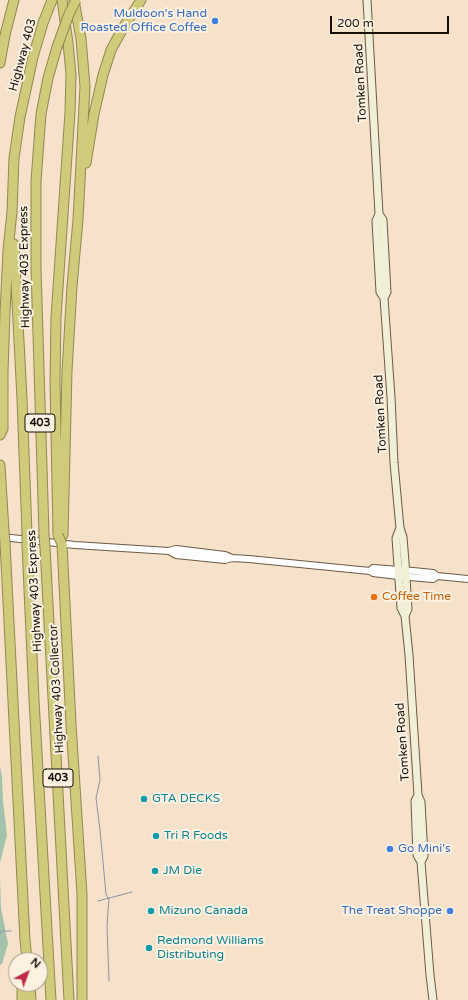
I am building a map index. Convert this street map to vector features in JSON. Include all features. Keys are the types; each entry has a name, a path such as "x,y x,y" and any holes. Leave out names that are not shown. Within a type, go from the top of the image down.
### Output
{"highway":[{"path":"0,63 14,0"},
{"name":"Highway 403","path":"12,212 14,158 20,117 33,57 43,23 52,0"},
{"path":"61,541 56,477 56,324 70,112 71,74 62,0"},
{"path":"61,541 67,371 78,220 85,86 81,39 75,0"},
{"name":"Highway 403 Express","path":"69,1000 44,534 36,268 36,181 41,114 48,78 57,47 75,0"},
{"path":"78,220 94,114 103,75 111,50 141,0"},
{"path":"0,434 3,428 5,313 8,250 12,212"},
{"name":"Highway 403 Express","path":"12,212 34,700 51,1000"},
{"path":"0,465 27,952"},
{"name":"Highway 403 Collector","path":"61,541 82,894 82,1000"},
{"path":"82,894 88,1000"},
{"path":"24,952 25,940"}],"main road":[{"name":"Tomken Road","path":"367,0 379,214 383,220 387,292 384,298 394,463 400,528 396,538 402,573 401,608 405,616 418,795 415,801 417,855 421,862 430,975 434,1000"}],"street":[{"path":"3,537 75,545 169,551 176,549 225,555 232,558 370,571 373,573 402,573 433,580 437,576 468,579"}],"green space":[{"path":"0,766 7,835 0,863"},
{"path":"0,878 1,908 8,944 2,964 0,965"}],"waterway":[{"path":"98,756 100,780 96,798 106,894 108,898"},
{"path":"98,901 132,892"},
{"path":"109,898 107,926 109,981"},
{"path":"0,934 2,931 11,931"}],"place":[{"name":"Muldoon's Hand Roasted Office Coffee","path":"215,21"},
{"name":"Coffee Time","path":"374,597"},
{"name":"GTA DECKS","path":"144,799"},
{"name":"Tri R Foods","path":"156,836"},
{"name":"Go Mini's","path":"390,849"},
{"name":"JM Die","path":"155,871"},
{"name":"Mizuno Canada","path":"151,911"},
{"name":"The Treat Shoppe","path":"450,911"},
{"name":"Redmond Williams Distributing","path":"149,948"}]}
